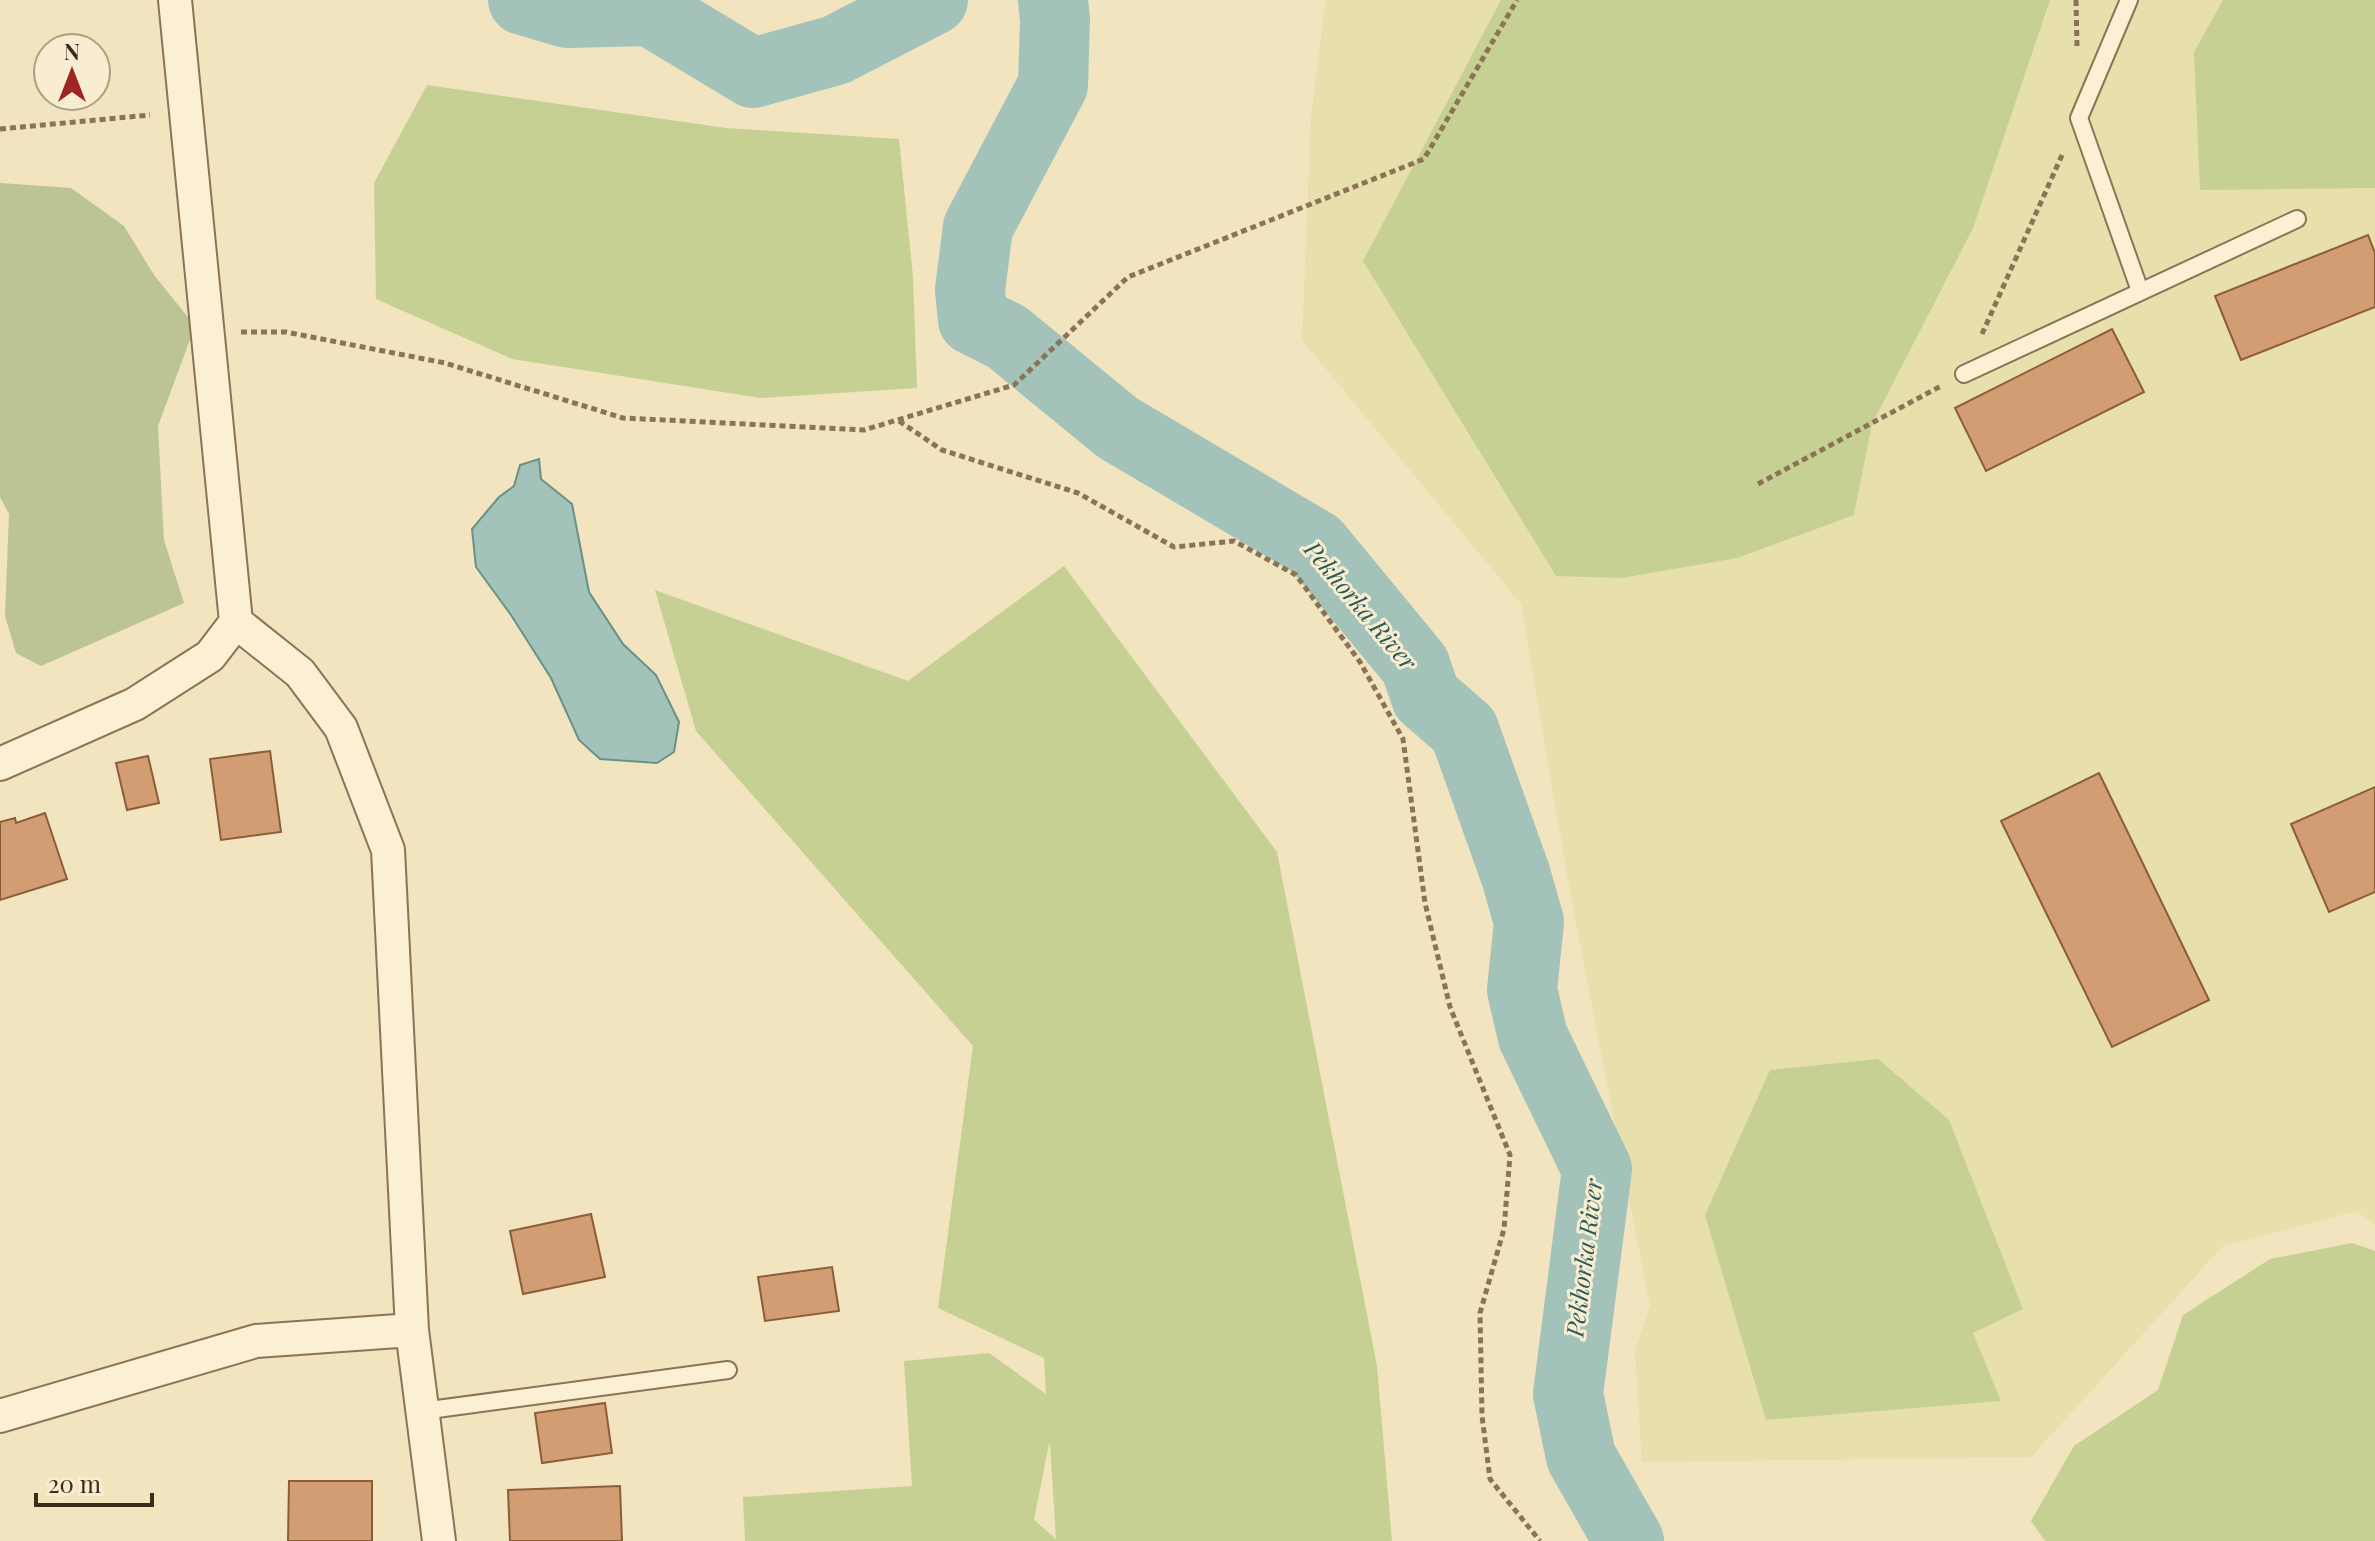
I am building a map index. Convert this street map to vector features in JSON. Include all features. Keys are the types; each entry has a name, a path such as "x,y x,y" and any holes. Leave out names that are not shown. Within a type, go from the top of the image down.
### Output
{"street":[{"path":"0,764 135,704 210,656 236,622 175,0"},
{"path":"236,622 300,673 341,728 388,850 412,1330 439,1541"},
{"path":"0,1416 256,1341 412,1330"}],"lane":[{"path":"2129,0 2079,118 2140,291"},
{"path":"1964,374 2297,219"},
{"path":"422,1411 728,1370"}],"path":[{"path":"208,332 286,332 445,363 623,418 864,430 1014,385 1128,277 1424,159 1517,0"},
{"path":"0,129 186,111"},
{"path":"1758,484 1964,374 2079,118"},
{"path":"899,421 942,450 1078,493 1174,547 1234,541 1296,575 1360,662 1403,739 1425,903 1450,1007 1510,1155 1504,1229 1480,1313 1482,1416 1490,1479 1540,1541"}],"shaded area":[{"path":"1326,0 2375,0 2375,1224 2356,1211 2223,1246 2031,1457 1642,1462 1635,1350 1650,1306 1570,891 1521,604 1302,340 1311,118"}],"green space":[{"path":"1501,0 2050,0 1973,228 1872,424 1854,515 1737,558 1622,578 1556,576 1363,261"},
{"path":"2223,0 2375,0 2375,188 2200,190 2194,52"},
{"path":"427,85 726,128 899,139 913,277 917,388 761,398 512,359 376,299 374,183"},
{"path":"0,183 71,188 124,226 154,275 195,326 158,426 164,540 184,603 41,666 16,653 5,616 9,514 0,497"},
{"path":"1064,566 1277,852 1377,1366 1392,1541 745,1541 743,1497 912,1486 904,1361 989,1353 1046,1394 1044,1358 938,1308 973,1046 696,731 655,590 908,681","holes":["1050,1444 1056,1539 1034,1520"]},
{"path":"1878,1059 1949,1120 2023,1309 1973,1333 2001,1401 1766,1420 1705,1215 1770,1070"},
{"path":"2352,1243 2375,1251 2375,1541 2045,1541 2031,1521 2074,1446 2158,1390 2183,1315 2270,1259"}],"water":[{"path":"539,459 541,479 572,504 589,592 623,644 656,675 679,722 674,752 657,763 600,759 579,740 551,678 476,567 472,529 499,497 514,486 520,465"}],"building":[{"path":"2368,235 2375,253 2375,307 2241,360 2215,296"},
{"path":"2112,329 2144,392 1986,471 1955,408"},
{"path":"270,751 281,832 221,840 210,759"},
{"path":"148,756 159,803 127,810 116,763"},
{"path":"2099,773 2209,1000 2112,1047 2001,821"},
{"path":"2375,787 2375,892 2329,912 2291,824"},
{"path":"45,813 67,879 0,900 0,822 15,818 16,823"},
{"path":"591,1214 605,1277 523,1294 510,1231"},
{"path":"832,1267 839,1311 765,1321 758,1277"},
{"path":"605,1403 612,1453 542,1463 535,1413"},
{"path":"289,1481 372,1481 372,1541 288,1541"},
{"path":"620,1486 622,1541 510,1541 508,1490"}],"waterway":[{"path":"523,0 567,13 650,11 753,73 836,50 933,0"},
{"name":"Pekhorka River","path":"1053,0 1053,85 978,227 970,290 973,320 1007,337 1118,428 1316,545 1415,665 1426,697 1464,730 1516,876 1529,922 1522,990 1533,1037 1597,1169 1568,1394 1581,1457 1629,1541"}]}
